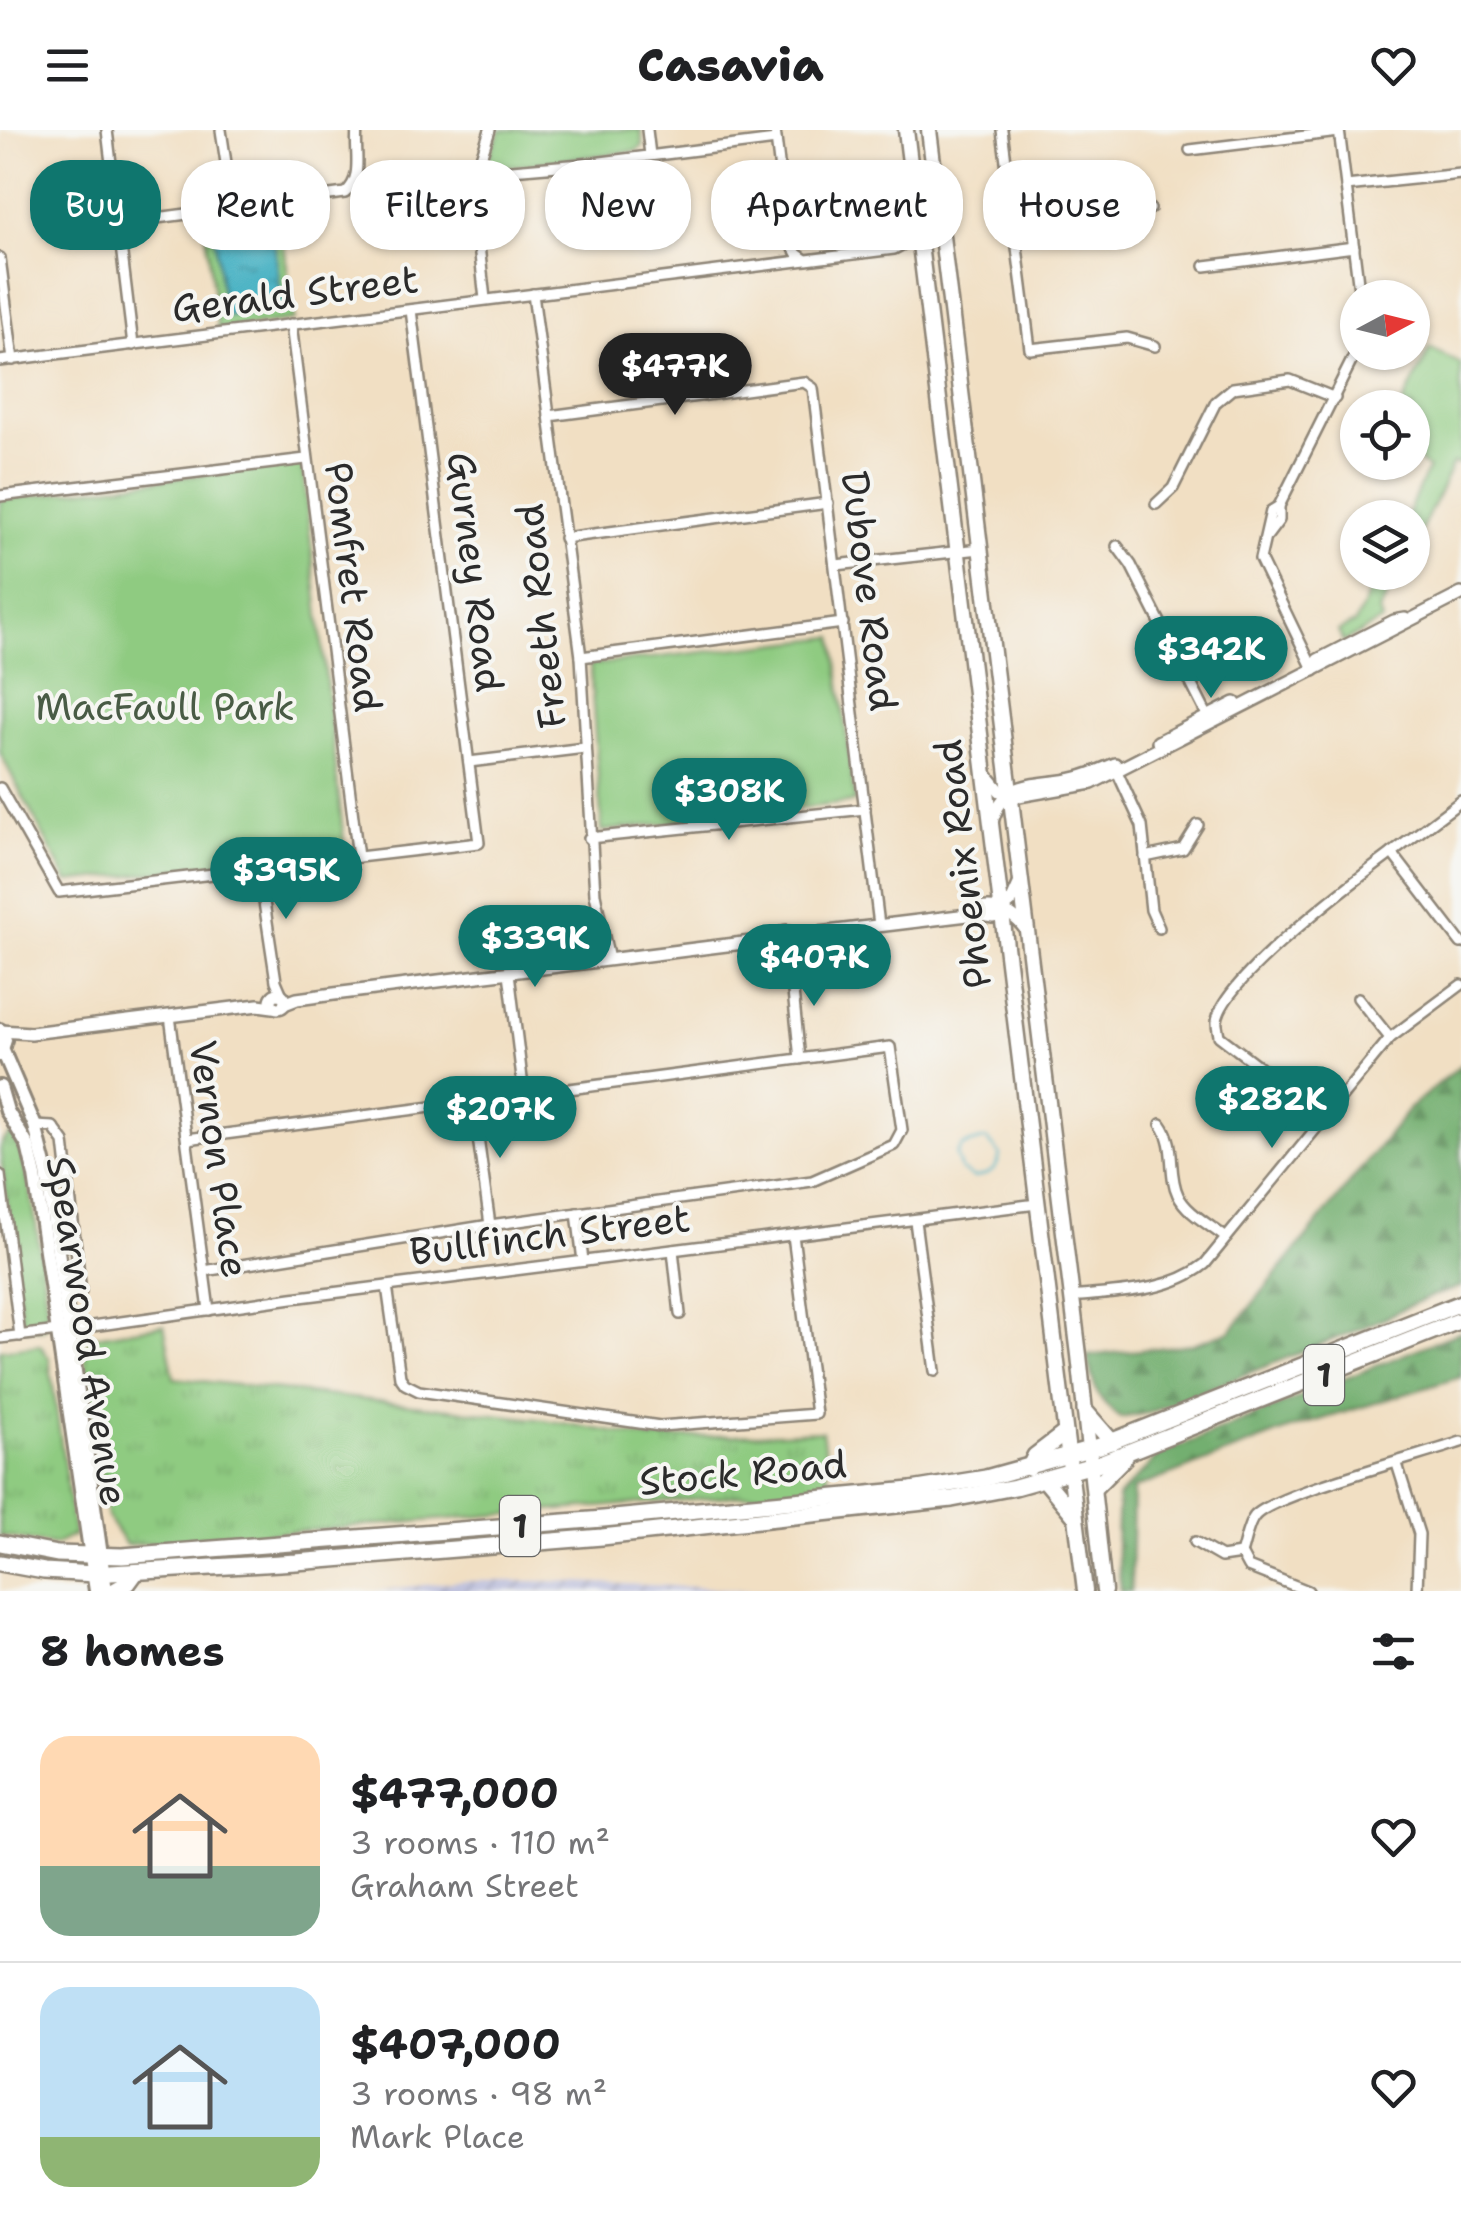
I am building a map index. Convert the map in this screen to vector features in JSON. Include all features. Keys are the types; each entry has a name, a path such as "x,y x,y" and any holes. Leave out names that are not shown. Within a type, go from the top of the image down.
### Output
{"highway":[{"name":"Stock Road","path":"1090,1458 1112,1442 1461,1303"},
{"name":"Stock Road","path":"0,1544 57,1554 98,1570 320,1543 911,1490 1127,1454 1461,1320"},
{"path":"1085,1411 1112,1442"},
{"path":"1029,1468 1035,1456 1064,1434"},
{"path":"1094,1487 1127,1454"},
{"name":"Stock Road","path":"0,1563 44,1571 136,1572 602,1537 952,1500 1045,1480 1068,1465"},
{"path":"1045,1480 1074,1516"},
{"path":"114,1591 128,1583 136,1572"}],"main road":[{"name":"Phoenix Road","path":"906,130 910,160"},
{"name":"Phoenix Road","path":"929,130 1104,1591"},
{"name":"Phoenix Road","path":"920,250 1084,1591"},
{"name":"Spearwood Avenue","path":"2,1042 35,1126 52,1202 98,1570 106,1591"},
{"name":"Spearwood Avenue","path":"0,1087 7,1111 33,1162 65,1330"}],"street":[{"path":"107,130 111,160"},
{"path":"222,130 226,160"},
{"path":"330,196 345,194 352,188 357,130"},
{"path":"480,160 490,130"},
{"path":"646,130 650,155"},
{"path":"1002,130 1006,160"},
{"path":"1190,150 1339,131 1358,280"},
{"path":"525,168 650,155 775,135 778,160"},
{"path":"1346,186 1461,174"},
{"path":"1204,266 1354,247"},
{"path":"122,250 133,344"},
{"path":"479,250 485,300"},
{"path":"773,263 784,250"},
{"path":"794,250 804,259"},
{"name":"Gerald Street","path":"0,362 885,250"},
{"path":"898,250 912,254 922,265"},
{"path":"1018,250 1030,349 1127,338 1155,346"},
{"path":"0,258 13,360"},
{"name":"Freeth Road","path":"533,294 580,657 589,838 605,960"},
{"name":"Gurney Road","path":"358,857 479,842 411,310"},
{"name":"Pomfret Road","path":"292,324 358,857"},
{"path":"1312,667 1260,559 1266,538 1278,520 1279,506 1348,370"},
{"path":"1156,504 1173,488 1216,402 1233,388 1290,380 1335,398"},
{"name":"Dubove Road","path":"549,416 804,382 813,388 879,925"},
{"path":"0,496 306,459"},
{"path":"564,538 828,502"},
{"path":"1116,546 1131,565 1210,720"},
{"path":"836,566 980,548"},
{"path":"991,827 996,806 1019,787 1115,768 1394,621 1410,618 1461,594"},
{"path":"580,657 844,622"},
{"path":"469,762 585,748"},
{"path":"1115,768 1142,826 1151,910 1159,928"},
{"path":"984,773 1009,795"},
{"path":"0,788 60,892 358,857"},
{"path":"1325,1117 1219,1036 1216,1022 1221,1010 1258,963 1326,902 1461,802"},
{"path":"589,838 865,809"},
{"path":"1145,857 1183,849 1198,825"},
{"path":"1392,853 1461,942"},
{"path":"259,869 278,999"},
{"path":"2,1042 31,1034 258,1005 278,999 879,925 976,914 993,917 1011,902 1020,882"},
{"path":"1001,912 1013,915 1026,930"},
{"path":"787,939 800,1058"},
{"path":"508,973 524,1095"},
{"path":"1071,1298 1173,1283 1205,1264 1390,1038 1461,986"},
{"path":"1358,998 1390,1038"},
{"name":"Vernon Place","path":"170,1016 209,1310"},
{"path":"187,1139 890,1047 902,1130 894,1145 812,1181 490,1225 204,1271"},
{"path":"472,1102 490,1225"},
{"path":"1161,1124 1170,1136 1177,1194 1226,1238"},
{"name":"Spearwood Avenue","path":"35,1126 53,1127 64,1142 81,1292"},
{"name":"Spearwood Avenue","path":"0,1176 20,1336"},
{"name":"Bullfinch Street","path":"0,1338 1037,1204"},
{"path":"577,1213 583,1261"},
{"path":"915,1220 934,1371"},
{"path":"387,1286 400,1377 419,1391 660,1426 816,1414 793,1235"},
{"path":"672,1250 680,1314"},
{"path":"1308,1591 1248,1566 1241,1554 1254,1516 1266,1506 1324,1484 1461,1442"},
{"path":"1397,1464 1418,1534 1417,1591"},
{"path":"1194,1542 1220,1557 1241,1554"}],"shaded area":[{"path":"459,1581 552,1581 788,1591 374,1591"}],"green space":[{"path":"500,130 641,130 643,146 636,151 525,165 525,160 488,160"},
{"path":"208,250 285,250 294,320 218,330"},
{"path":"1430,348 1461,364 1461,464 1453,463 1430,512 1430,500 1414,500 1423,480 1430,480 1430,390 1409,390 1419,370 1430,370"},
{"name":"MacFaull Park","path":"302,462 345,852 68,882 0,753 0,500"},
{"path":"1371,590 1391,590 1379,611 1382,621 1343,642 1338,631 1355,623"},
{"path":"834,637 855,802 602,831 590,665"},
{"path":"1461,1065 1461,1287 1148,1413 1120,1418 1111,1411 1096,1390 1087,1356 1193,1344 1231,1331 1410,1108"},
{"path":"12,1134 26,1172 36,1224 49,1323 43,1329 25,1328 22,1321 0,1150 3,1140"},
{"path":"164,1325 174,1378 546,1420 653,1439 822,1431 830,1488 126,1545 107,1517 84,1349 91,1337"},
{"path":"1461,1331 1461,1377 1293,1428 1133,1489 1131,1591 1121,1591 1116,1544 1118,1497 1159,1455"},
{"path":"40,1345 49,1358 74,1535 54,1545 0,1536 0,1350"}],"water":[{"path":"216,250 275,250 283,309 225,316"}],"waterway":[{"path":"986,1139 1000,1154 999,1159 992,1170 974,1178 961,1170 956,1155 962,1146 986,1139"}]}
